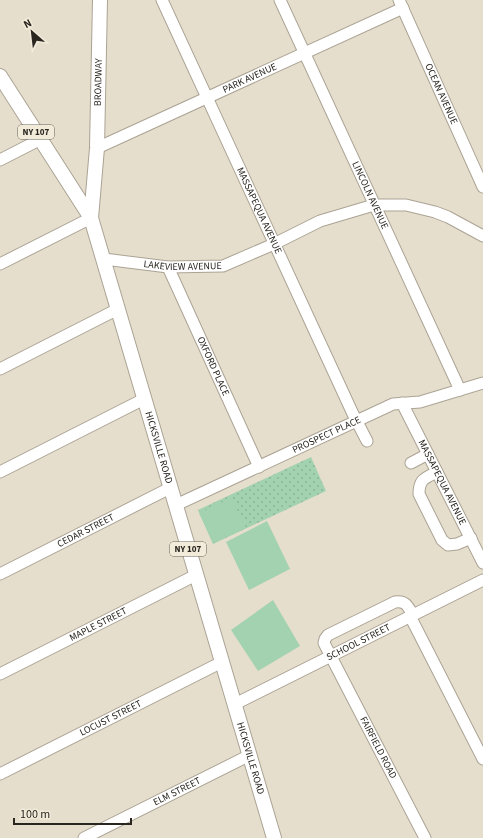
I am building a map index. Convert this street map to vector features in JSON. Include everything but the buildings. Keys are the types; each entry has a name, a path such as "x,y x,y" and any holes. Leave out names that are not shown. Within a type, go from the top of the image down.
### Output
{"main road":[{"name":"BROADWAY","path":"91,218 97,148 100,0"},
{"name":"HICKSVILLE ROAD","path":"0,76 91,218 274,838"},
{"path":"72,187 89,175 95,165"}],"street":[{"name":"MASSAPEQUA AVENUE","path":"162,0 356,421 367,441"},
{"name":"LINCOLN AVENUE","path":"280,0 460,390"},
{"name":"PARK AVENUE","path":"97,148 304,53 401,4"},
{"name":"OCEAN AVENUE","path":"401,4 483,187"},
{"path":"0,160 41,139"},
{"name":"LAKEVIEW AVENUE","path":"104,259 168,266 223,266 274,244 320,220 374,205 391,204 421,208 448,217 483,235"},
{"path":"0,264 91,218"},
{"name":"OXFORD PLACE","path":"168,266 259,467"},
{"path":"0,369 118,309"},
{"name":"PROSPECT PLACE","path":"176,505 393,404 420,402 483,383"},
{"path":"0,472 144,399"},
{"name":"MASSAPEQUA AVENUE","path":"402,403 483,562"},
{"path":"411,463 428,454"},
{"path":"437,472 422,479 419,486 419,494 442,540 448,545 457,544 471,538"},
{"name":"CEDAR STREET","path":"0,574 170,488"},
{"name":"MAPLE STREET","path":"0,674 196,575"},
{"name":"SCHOOL STREET","path":"234,704 483,580"},
{"name":"FAIRFIELD ROAD","path":"412,615 406,603 401,601 395,602 328,635 324,644 425,838"},
{"path":"412,615 483,758"},
{"name":"LOCUST STREET","path":"0,774 222,662"},
{"name":"ELM STREET","path":"84,838 250,755"}],"green space":[{"path":"311,457 326,491 213,544 198,510"},
{"path":"231,498 246,528 213,543 199,513"},
{"path":"267,521 290,569 249,590 226,542"},
{"path":"273,600 300,646 258,671 231,630"}]}
